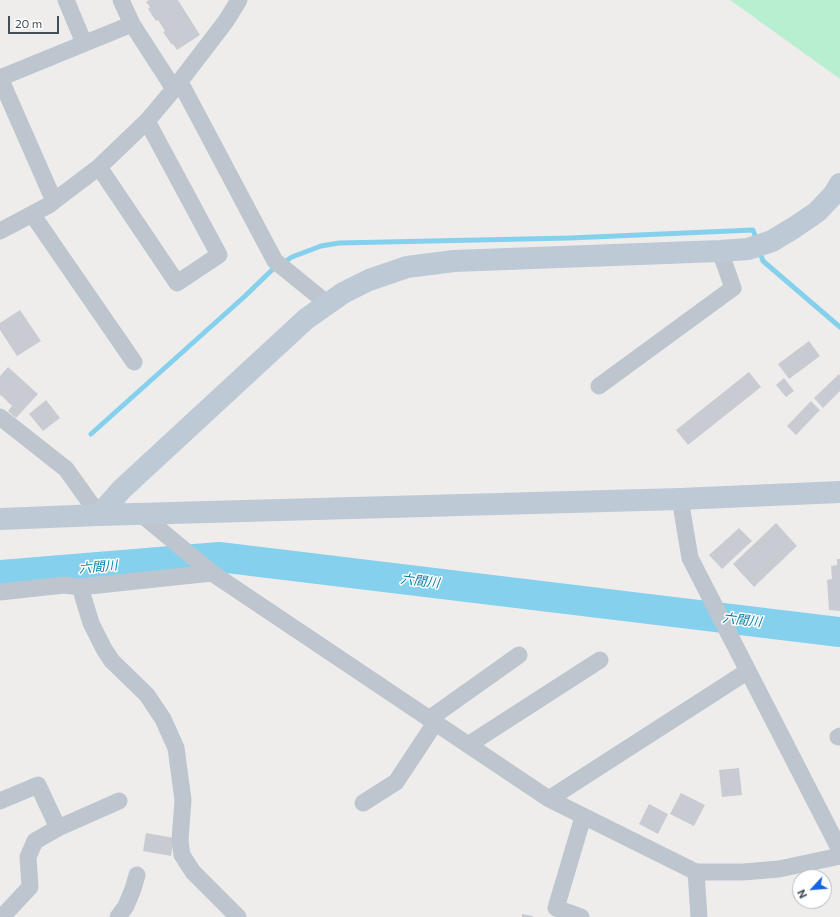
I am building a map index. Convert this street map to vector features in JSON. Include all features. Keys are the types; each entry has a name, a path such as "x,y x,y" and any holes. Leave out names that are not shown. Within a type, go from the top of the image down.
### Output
{"street":[{"path":"66,0 84,43"},
{"path":"121,0 132,24 177,86 275,261 328,304"},
{"path":"0,231 49,205 99,167 147,121 177,86 226,21 239,0"},
{"path":"54,201 0,78 132,24"},
{"path":"99,167 177,283 219,255 147,121"},
{"path":"99,515 122,489 306,318 343,294 369,280 407,267 454,261 720,251 748,248 772,241 795,227 816,212 834,194 840,184"},
{"path":"32,214 134,362"},
{"path":"599,386 733,288 720,251"},
{"path":"0,416 66,469 99,515"},
{"path":"0,519 680,499 840,492"},
{"path":"680,499 690,558 840,850"},
{"path":"141,514 209,571 549,799 696,872 743,872 779,869 840,856"},
{"path":"0,592 64,585 80,588 209,571"},
{"path":"80,588 91,623 104,649 112,661 147,695 163,719 176,748 183,800 180,840 182,855 192,872 238,917"},
{"path":"363,802 396,782 432,721 519,655"},
{"path":"468,745 600,660"},
{"path":"549,799 748,671"},
{"path":"0,801 38,785 58,828"},
{"path":"2,917 30,887 28,857 35,840 119,801"},
{"path":"582,917 556,908 584,817"},
{"path":"696,872 699,917"},
{"path":"118,917 126,906 137,875"}],"green space":[{"path":"730,0 840,0 840,79"}],"building":[{"path":"149,0 178,0 200,35 177,50 163,32 165,31 158,20 156,21 148,9 150,7 146,2"},
{"path":"20,310 41,341 17,356 0,330 0,323"},
{"path":"809,341 820,356 789,379 778,364"},
{"path":"8,367 38,394 16,418 8,411 12,406 1,395 0,396 0,376"},
{"path":"749,372 761,387 688,445 676,430"},
{"path":"839,374 840,391 823,408 814,398"},
{"path":"784,378 794,391 786,397 776,385"},
{"path":"46,400 60,418 43,431 29,414"},
{"path":"811,401 820,410 796,435 787,426"},
{"path":"776,523 797,546 754,587 733,564"},
{"path":"739,528 752,541 722,569 709,555"},
{"path":"837,559 840,559 840,611 829,610 827,580 832,579 831,566 837,565"},
{"path":"739,768 742,795 722,797 719,770"},
{"path":"681,793 705,805 694,826 670,814"},
{"path":"649,804 668,814 658,834 639,824"},
{"path":"146,833 174,838 171,856 143,851"},
{"path":"522,914 533,916 533,917 522,917"}],"waterway":[{"path":"91,434 244,297 273,269 292,257 321,246 339,243 570,238 753,230 757,241"},
{"path":"759,250 763,261 840,327"},
{"name":"六間川","path":"0,575 219,557 840,632"}]}
